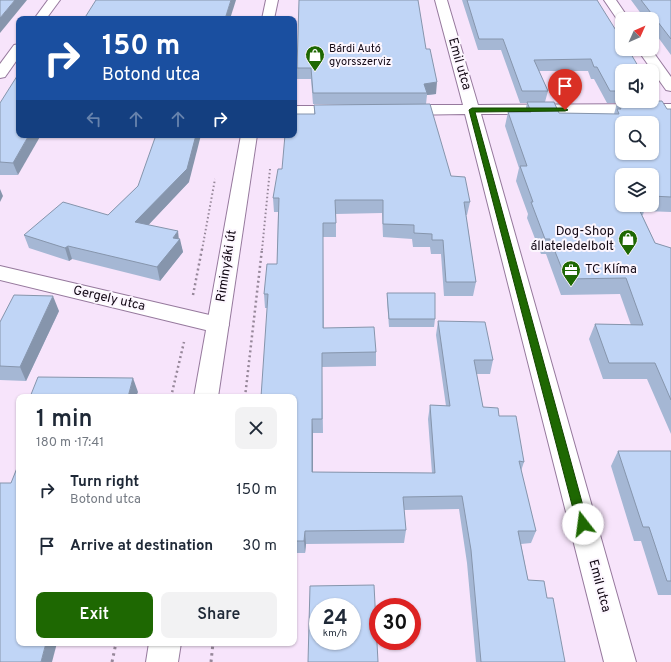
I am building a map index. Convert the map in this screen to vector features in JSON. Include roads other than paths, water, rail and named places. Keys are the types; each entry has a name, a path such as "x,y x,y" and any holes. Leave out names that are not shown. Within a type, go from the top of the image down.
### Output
{"street":[{"path":"42,16 54,0"},
{"path":"269,16 272,0"},
{"name":"Emil utca","path":"441,0 472,110 620,662"},
{"path":"610,0 618,12"},
{"path":"0,74 16,52"},
{"path":"649,56 671,87"},
{"path":"388,110 667,107"},
{"path":"297,111 356,111"},
{"name":"Riminyáki út","path":"206,394 249,138"},
{"name":"Gergely utca","path":"0,273 218,325"},
{"path":"162,662 165,646"}],"place":[{"name":"Bárdi Autó gyorsszerviz","path":"315,72"},
{"name":"Dog-Shop állateledelbolt","path":"628,256"},
{"name":"TC Klíma","path":"571,287"}]}
